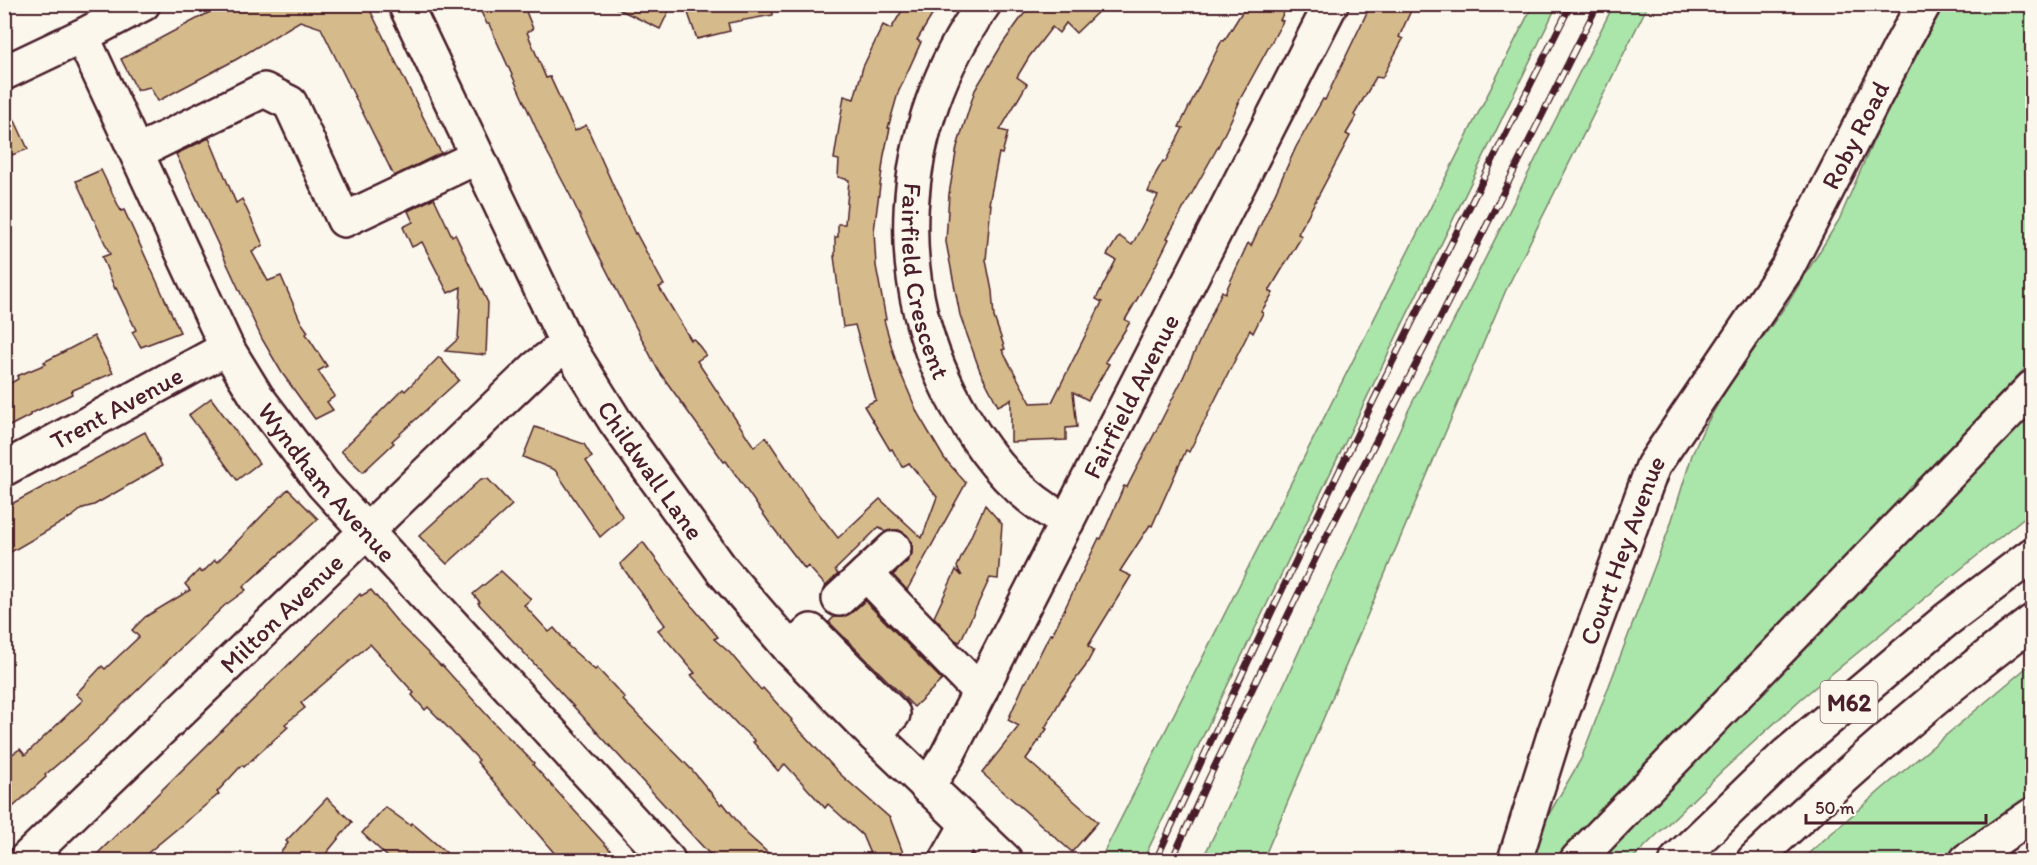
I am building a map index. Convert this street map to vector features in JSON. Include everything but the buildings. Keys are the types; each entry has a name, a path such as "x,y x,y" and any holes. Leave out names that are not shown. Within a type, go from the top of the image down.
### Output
{"main road":[{"path":"4,73 143,4"},
{"name":"Childwall Lane","path":"405,4 567,344 615,421 685,521 760,616 791,651 874,735 1005,861"},
{"name":"Fairfield Crescent","path":"984,4 944,70 925,123 912,199 910,230 914,283 921,318 940,372 978,441 1000,469 1028,497 1067,522"},
{"name":"Fairfield Avenue","path":"927,787 947,756 1331,4"},
{"name":"Roby Road","path":"1787,268 1924,4"},
{"name":"Wyndham Avenue","path":"82,36 227,348 247,382 285,437 366,532 668,861"},
{"path":"137,152 264,90 290,103 344,220 477,157"},
{"name":"Court Hey Avenue","path":"1515,861 1555,732 1653,466 1787,268"},
{"name":"Milton Avenue","path":"25,861 537,367 567,344"},
{"name":"Trent Avenue","path":"4,469 227,348"},
{"path":"1577,861 2032,388"},
{"path":"839,599 894,548"},
{"name":"M62","path":"1677,861 1787,754 1946,620 2032,555"},
{"path":"866,574 980,692"},
{"name":"M62","path":"1754,861 1841,780 1984,658 2032,622"},
{"path":"1967,861 2032,814"},
{"path":"947,861 967,825"}],"green space":[{"path":"1614,4 1648,5 1506,290 1263,860 1202,860 1408,411"},
{"path":"1533,5 1557,5 1143,860 1100,860"},
{"path":"1944,5 2032,5 2032,361 1556,860 1529,860 1549,814 1581,759 1670,526 1692,455 1704,428 1730,383 1789,301 1839,220 1889,105"},
{"path":"2032,406 2032,511 1802,698 1722,771 1631,860 1596,860"},
{"path":"2032,663 2032,797 1946,860 1801,860 1882,789"}],"railway":[{"path":"1156,860 1359,430 1571,4"},
{"path":"1172,860 1209,778 1322,545 1440,318 1598,4"}]}
